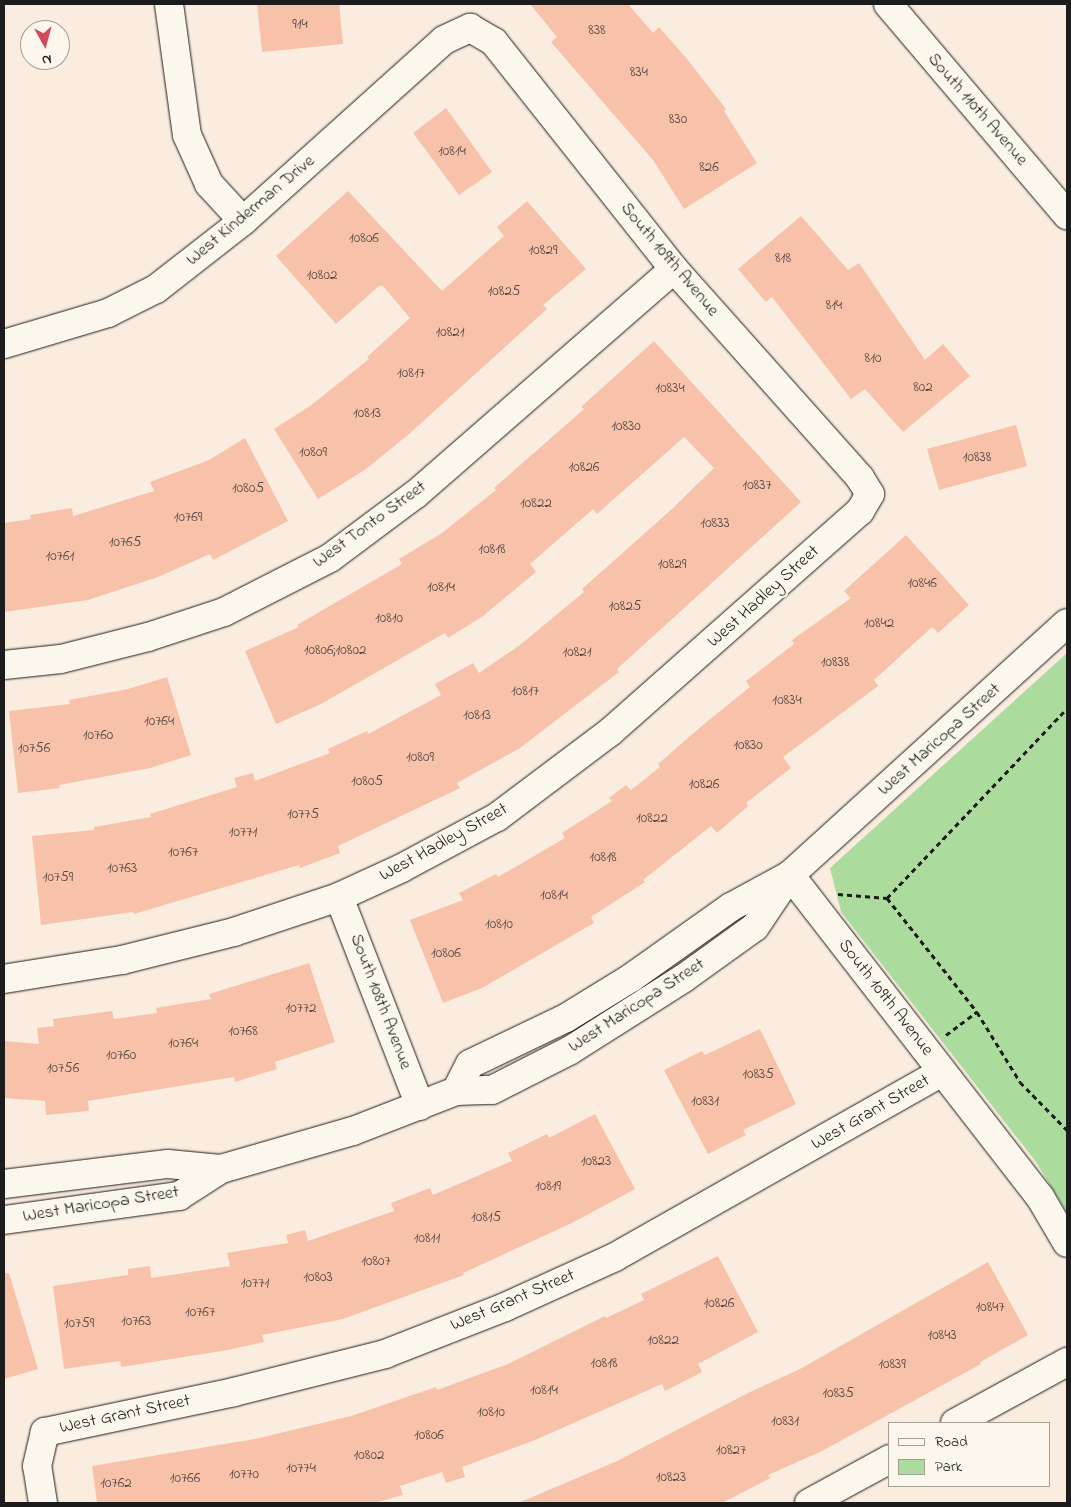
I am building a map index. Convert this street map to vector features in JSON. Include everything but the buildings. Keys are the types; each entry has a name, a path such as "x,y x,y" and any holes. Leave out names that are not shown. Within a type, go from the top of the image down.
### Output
{"street":[{"path":"169,4 187,135 210,184 243,221"},
{"name":"South 110th Avenue","path":"901,8 1067,215"},
{"name":"West Kinderman Drive","path":"4,344 58,330 125,306 156,289 243,221 444,40 470,28"},
{"name":"South 109th Avenue","path":"470,28 494,42 674,269 860,478 870,494"},
{"name":"West Tonto Street","path":"4,665 60,659 148,637 224,612 330,558 416,494 674,269"},
{"name":"West Hadley Street","path":"4,979 131,957 234,932 340,897 402,868 497,817 610,732 860,511 870,494"},
{"name":"West Maricopa Street","path":"4,1220 179,1196 221,1169 353,1130 456,1091 470,1064 566,1018 632,978 731,906 796,883 1067,623"},
{"name":"South 109th Avenue","path":"796,883 1040,1197 1067,1243"},
{"name":"South 108th Avenue","path":"340,897 420,1106"},
{"name":"West Grant Street","path":"43,1503 37,1466 45,1432 234,1392 385,1354 505,1307 615,1257 942,1072"},
{"name":"West Maricopa Street","path":"4,1184 168,1164 221,1169"},
{"path":"957,1422 1067,1362"},
{"path":"809,1503 888,1460"}],"path":[{"path":"888,898 1067,708"},
{"path":"796,883 888,898 978,1012 1020,1082 1067,1130"},
{"path":"925,1050 978,1012"}],"green space":[{"path":"1067,653 1067,1213 1036,1162 841,912 830,868"}]}
